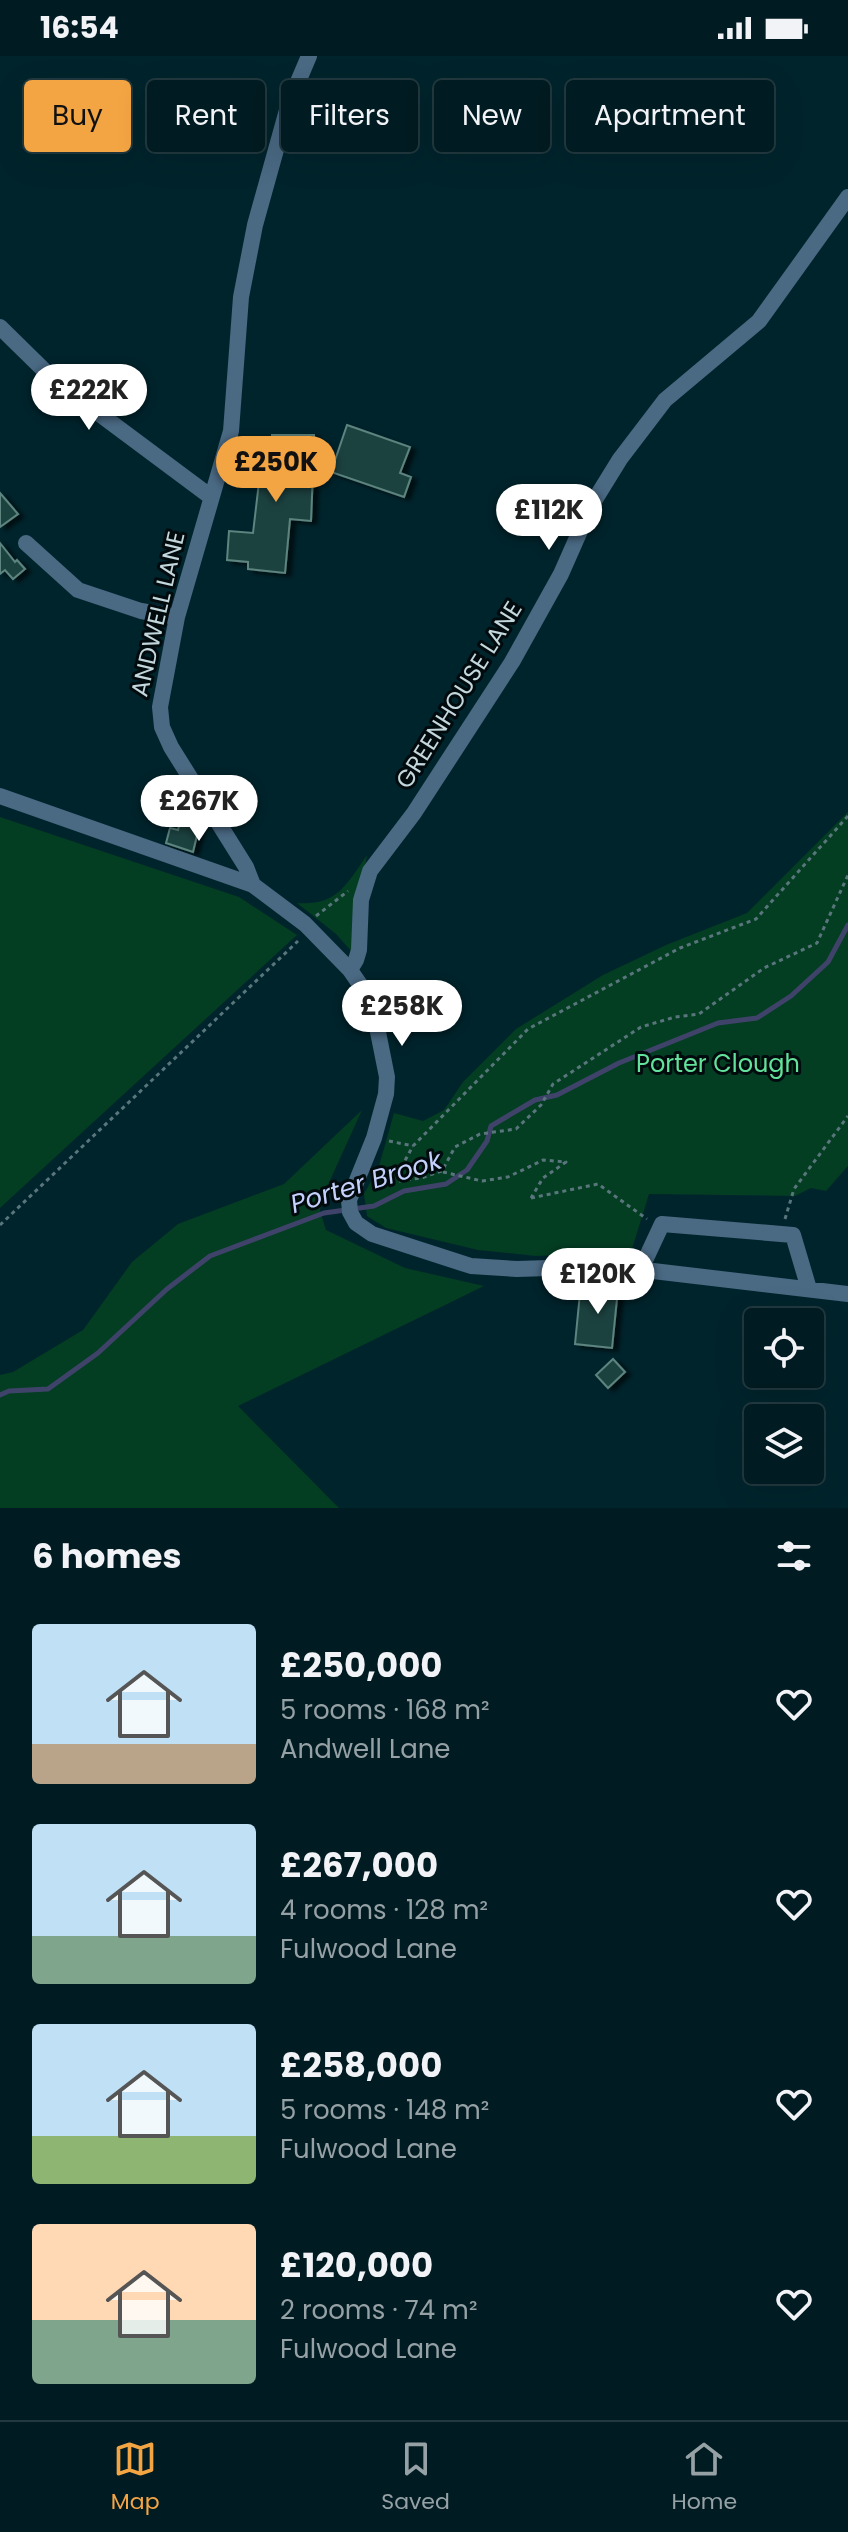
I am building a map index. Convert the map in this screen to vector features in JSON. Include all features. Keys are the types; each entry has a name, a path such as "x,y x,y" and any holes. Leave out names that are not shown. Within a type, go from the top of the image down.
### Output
{"street":[{"name":"ANDWELL LANE","path":"253,885 246,867 171,747 162,727 160,707 177,617 231,431 241,297 255,225 289,103 309,56"},
{"name":"GREENHOUSE LANE","path":"350,970 359,950 361,900 370,871 414,813 512,662 561,574 591,506 641,429 665,400 759,321 848,197"},
{"path":"0,327 54,380 211,497"},
{"path":"26,543 78,590 141,611 177,617"},
{"path":"0,796 147,845 253,885 305,924 350,970 375,1017 387,1077 386,1094 374,1138 349,1200 350,1212 356,1223 372,1234 471,1266 517,1269 611,1266 848,1294"},
{"path":"641,1269 662,1224 793,1235 809,1289"}],"path":[{"path":"662,1224 645,1218 598,1184 531,1198 543,1178 566,1162 543,1160 508,1177 482,1181 442,1171 421,1178 383,1183 402,1166 413,1146 528,1029 680,948 756,919 848,816"},
{"path":"0,1225 289,952 300,938 305,924 370,871"},
{"path":"442,1171 455,1147 480,1134 516,1129 541,1105 553,1084 641,1027 699,1014 764,968 817,943 848,875"},
{"path":"781,1234 794,1189 848,1116"},
{"path":"374,1138 413,1146"}],"green space":[{"name":"Porter Clough","path":"848,812 848,1166 826,1191 811,1188 795,1196 649,1194 631,1252 536,1256 478,1250 386,1228 367,1216 364,1194 379,1166 394,1113 423,1121 444,1110 463,1082 516,1029 603,975 666,945 747,913"},
{"path":"0,817 239,897 297,935 0,1208"},
{"path":"367,855 351,951 336,934 297,903 311,903 331,897 346,884"},
{"path":"362,1110 322,1198 320,1211 326,1230 405,1268 484,1286 238,1406 339,1508 0,1508 0,1375 13,1372 83,1330 132,1262 178,1224 284,1184"}],"building":[{"path":"347,425 410,447 400,473 411,477 404,497 331,472"},
{"path":"272,435 314,435 314,447 308,448 306,471 313,471 311,521 290,519 285,573 248,569 248,562 227,560 229,531 253,533 259,482 244,480 246,464 270,466"},
{"path":"0,493 18,514 0,527"},
{"path":"0,543 25,569 13,579 5,570 0,574"},
{"path":"181,819 200,823 193,852 166,843 170,828 178,830"},
{"path":"601,1277 619,1279 612,1348 575,1344 580,1293 599,1295"},
{"path":"613,1359 625,1372 608,1388 596,1375"}],"waterway":[{"name":"Porter Brook","path":"0,1395 9,1391 48,1389 98,1353 167,1289 210,1256 324,1213 374,1206 404,1191 446,1184 467,1170 487,1141 491,1126 535,1100 557,1095 619,1063 718,1023 757,1018 791,996 828,962 848,925"}]}
